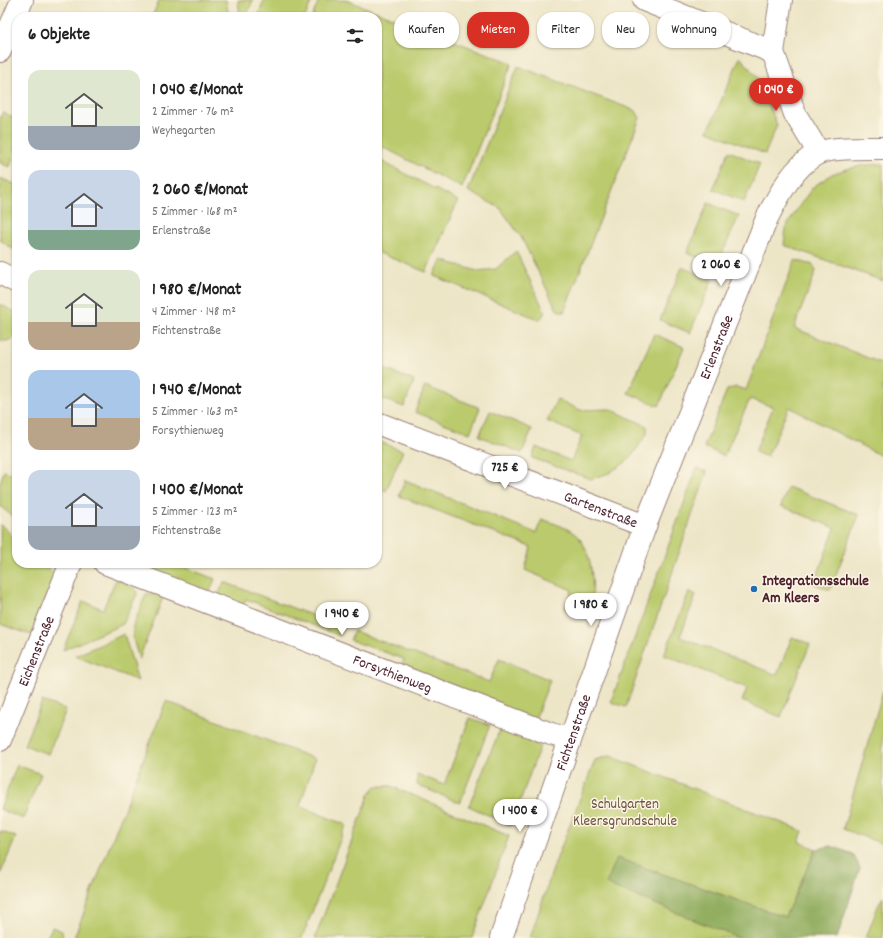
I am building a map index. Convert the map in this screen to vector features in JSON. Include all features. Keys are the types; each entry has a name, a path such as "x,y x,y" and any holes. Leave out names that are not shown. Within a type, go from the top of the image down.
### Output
{"street":[{"path":"17,12 22,0"},
{"path":"644,0 773,52"},
{"path":"781,0 773,52 795,114 819,153"},
{"path":"0,51 12,23"},
{"name":"Erlenstraße","path":"645,526 767,218 777,198 790,179 803,164 819,153 830,150 883,148"},
{"path":"0,273 12,279"},
{"name":"Gartenstraße","path":"382,426 645,526"},
{"name":"Fichtenstraße","path":"501,938 645,526"},
{"name":"Eichenstraße","path":"0,740 69,568"},
{"name":"Forsythienweg","path":"118,568 551,734 570,739"}],"green space":[{"path":"159,0 226,0 228,12 154,12"},
{"path":"238,0 253,0 248,12 239,12"},
{"path":"264,0 312,0 307,12 260,12"},
{"path":"319,0 346,0 378,12 314,12"},
{"path":"382,14 394,18 394,48 459,48 459,43 467,46 467,48 472,48 512,63 462,188 382,147"},
{"path":"740,57 758,78 777,125 765,154 708,131"},
{"path":"518,66 636,111 640,118 564,312 557,310 521,237 500,208 468,191"},
{"path":"3,112 12,117 12,160 10,167 0,163 0,118"},
{"path":"729,151 760,164 744,202 713,189"},
{"path":"382,162 458,201 426,272 382,254"},
{"path":"883,164 883,281 784,245 786,228 797,209 813,187 832,174 847,169 864,165"},
{"path":"0,178 12,183 12,248 0,240"},
{"path":"708,203 739,216 717,265 687,253"},
{"path":"516,251 545,312 540,320 434,276 441,260 477,271 496,269"},
{"path":"795,260 813,265 816,271 794,328 883,364 883,457 789,407 767,457 755,452 773,407 750,399 724,456 704,447 727,390 736,387 746,390"},
{"path":"682,267 712,280 690,333 660,320"},
{"path":"0,304 12,310 12,339 8,341 0,340"},
{"path":"654,334 684,347 659,406 628,393"},
{"path":"382,368 414,381 404,407 382,399"},
{"path":"425,386 480,408 470,433 415,412"},
{"path":"557,399 580,410 610,409 647,426 647,434 629,460 609,473 591,479 532,458 536,447 571,461 582,436 547,421"},
{"path":"490,411 532,429 522,453 479,436"},
{"path":"382,443 403,451 386,491 382,489"},
{"path":"697,468 707,472 626,707 611,702"},
{"path":"4,471 12,474 12,516 0,506 0,482"},
{"path":"405,480 536,533 542,519 562,527 576,535 584,545 590,562 593,590 589,608 584,616 565,609 572,590 525,570 531,547 399,496"},
{"path":"788,487 859,515 830,590 814,584 835,528 781,506"},
{"path":"0,524 12,535 12,568 47,568 56,576 31,635 0,624"},
{"path":"144,568 186,568 215,579 209,594"},
{"path":"116,579 135,587 137,594 123,624 63,650 83,601 103,609"},
{"path":"224,582 343,627 340,636 246,599 242,607 217,598"},
{"path":"156,592 164,595 139,659 133,639 133,626 146,594"},
{"path":"689,592 696,595 680,637 777,675 792,637 810,644 781,717 742,701 747,688 664,655"},
{"path":"354,631 489,682 499,659 550,680 535,719 401,668 404,659 350,640"},
{"path":"124,634 138,681 75,656"},
{"path":"883,691 883,844 843,829"},
{"path":"42,701 66,710 48,754 24,745"},
{"path":"166,701 315,759 300,806 346,825 302,938 74,938"},
{"path":"470,718 490,725 460,803 417,785 417,774 444,785"},
{"path":"500,729 540,746 511,826 469,806"},
{"name":"Schulgarten Kleersgrundschule","path":"610,756 803,831 799,842 816,849 785,917 617,858 607,884 739,938 530,938 555,863 595,760"},
{"path":"17,765 41,774 23,819 0,809"},
{"path":"376,786 391,786 509,836 472,938 315,938 370,793"},
{"path":"0,831 16,837 0,875"},
{"path":"831,846 853,854 860,868 837,938 739,938 606,884 617,858 785,917 816,849"},
{"path":"883,897 883,938 866,938 878,906"},
{"path":"52,927 62,931 63,938 47,938"}],"place":[{"name":"Integrationsschule Am Kleers","path":"754,589"}]}
